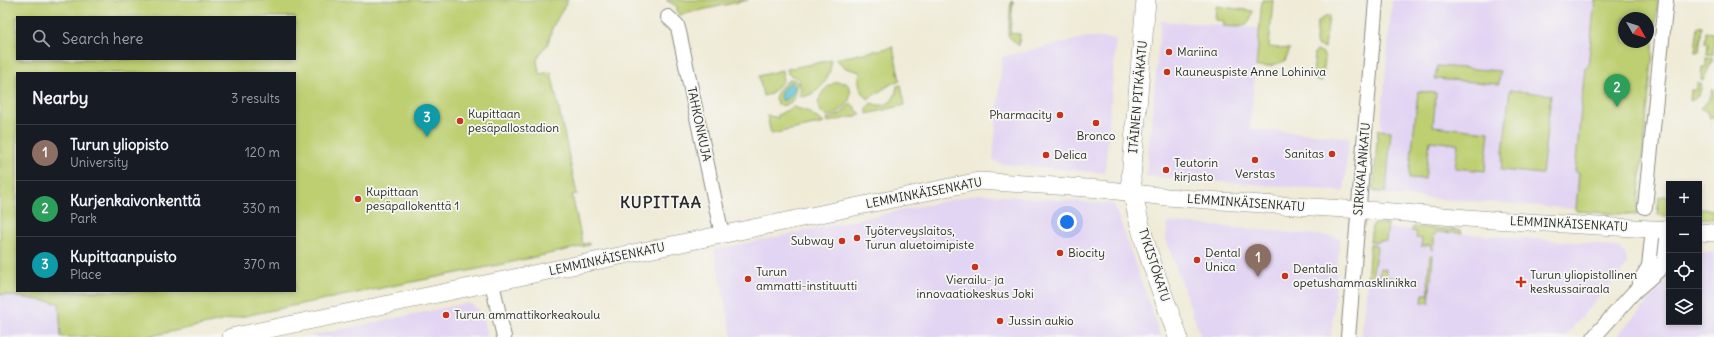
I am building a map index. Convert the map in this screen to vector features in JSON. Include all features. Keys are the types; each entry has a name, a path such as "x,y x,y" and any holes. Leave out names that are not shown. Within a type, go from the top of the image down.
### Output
{"main road":[{"name":"ITÄINEN PITKÄKATU","path":"1132,193 1131,178 1146,0"},
{"name":"TYKISTÖKATU","path":"1132,193 1151,259 1178,337"}],"street":[{"name":"SIRKKALANKATU","path":"1348,337 1376,0"},
{"path":"1645,207 1666,0"},
{"name":"TAHKONKUJA","path":"668,17 677,24 680,32 722,235"},
{"name":"LEMMINKÄISENKATU","path":"231,337 979,182 1087,188 1178,198 1492,220 1663,230"},
{"path":"1594,337 1634,292 1649,266 1663,230"},
{"path":"1702,232 1714,234"},
{"path":"492,283 504,337"}],"shaded area":[{"path":"1392,0 1598,0 1576,209 1375,194"},
{"path":"1161,21 1259,28 1250,129 1349,137 1344,191 1146,176"},
{"name":"Pharmacity","path":"1088,37 1116,39 1105,173 1001,164 993,160 1002,57"},
{"path":"979,194 1114,204 1161,337 732,337 714,250"},
{"path":"1168,222 1340,237 1331,337 1201,337 1166,239"},
{"name":"Turun yliopistollinen keskussairaala","path":"1372,227 1588,243 1620,248 1625,252 1627,262 1625,268 1564,337 1362,337"},
{"name":"Turun yliopistollinen keskussairaala","path":"1702,252 1714,252 1714,337 1616,337 1666,281 1666,325 1702,325"},
{"path":"0,294 59,303 61,337 0,337"},
{"name":"Turun ammattikorkeakoulu","path":"467,303 478,309 484,320 488,337 306,337"}],"green space":[{"path":"0,0 568,0 552,28 548,43 538,57 537,62 540,74 551,72 577,194 572,195 582,241 583,244 589,243 589,245 146,337 61,337 59,303 0,294"},
{"path":"666,0 748,0 679,15 676,10 678,7"},
{"path":"1262,0 1273,0 1269,47 1290,49 1285,61 1270,66 1256,67"},
{"path":"1595,0 1658,0 1654,41 1654,12 1618,12 1618,48 1653,48 1637,215 1576,211 1579,173 1575,172 1585,67 1588,67"},
{"path":"1011,1 1013,1 1010,33 1020,34 1019,46 1008,36"},
{"path":"1216,6 1253,11 1249,22 1242,26 1223,26 1224,21 1215,20"},
{"path":"1326,16 1329,16 1325,48 1318,46 1316,43 1317,22"},
{"path":"1698,26 1702,27 1699,52 1695,52"},
{"path":"1706,32 1714,33 1713,55 1707,54 1708,44 1705,43"},
{"path":"893,47 900,81 894,82 868,99 860,87 860,72 846,68 835,59"},
{"path":"1317,50 1323,53 1325,59 1322,81 1316,81 1313,76 1315,52"},
{"path":"1706,58 1713,59 1703,81 1701,80 1702,67 1706,67"},
{"path":"831,60 829,73 818,90 812,94 799,97 801,89 799,79 788,74 787,69"},
{"path":"1437,66 1500,71 1499,84 1435,79"},
{"path":"782,70 783,81 771,94 763,96 759,76"},
{"path":"791,79 798,83 797,92 793,100 787,105 778,105 775,98 776,95 783,85"},
{"path":"837,82 846,83 850,88 849,99 841,111 826,116 819,110 818,105 820,96 825,89"},
{"path":"1697,83 1702,85 1697,97 1690,101 1691,90 1697,90"},
{"path":"901,85 905,105 867,114 867,108 871,103 881,105 889,103 896,92 897,86"},
{"path":"1713,89 1714,118 1710,118 1707,112 1700,108 1709,100"},
{"path":"1510,90 1551,95 1542,174 1501,170"},
{"path":"1418,91 1436,93 1433,126 1489,132 1485,171 1455,168 1458,144 1430,141 1425,179 1409,178"},
{"path":"850,104 852,104 861,115 828,122 827,119 841,114"},
{"path":"793,107 807,111 824,123 771,134 767,115 778,118 778,115"},
{"path":"1378,130 1391,131 1386,192 1373,191"},
{"path":"1666,196 1666,216 1657,215 1659,197"},
{"path":"1702,209 1714,210 1714,219 1702,218"},
{"path":"1375,223 1388,225 1386,241 1379,240 1378,242 1370,242 1372,227"},
{"path":"1412,227 1461,230 1462,233 1435,232 1433,250 1431,249 1430,245 1421,247 1422,239 1416,238 1417,232 1411,231"},
{"path":"1370,245 1376,245 1377,248 1371,282 1367,281"},
{"path":"1430,255 1433,255 1429,303 1422,302 1423,294 1429,294 1428,278"},
{"path":"1380,268 1386,269 1386,277 1404,278 1404,281 1380,279"}],"water":[{"path":"792,82 795,86 793,94 789,98 782,100 780,96 781,92"}],"place":[{"name":"Mariina","path":"1169,52"},
{"name":"Kauneuspiste Anne Lohiniva","path":"1167,72"},
{"name":"Kurjenkaivonkenttä","path":"1617,107"},
{"name":"Pharmacity","path":"1060,115"},
{"name":"Kupittaan pesäpallostadion","path":"460,121"},
{"name":"Bronco","path":"1096,123"},
{"name":"Kupittaanpuisto","path":"427,137"},
{"name":"Sanitas","path":"1332,154"},
{"name":"Delica","path":"1046,155"},
{"name":"Verstas","path":"1255,160"},
{"name":"Teutorin kirjasto","path":"1166,170"},
{"name":"Kupittaan pesäpallokenttä 1","path":"358,199"},
{"name":"Työterveyslaitos, Turun aluetoimipiste","path":"857,238"},
{"name":"Subway","path":"842,241"},
{"name":"Biocity","path":"1060,253"},
{"name":"Dental Unica","path":"1197,260"},
{"name":"Vierailu- ja innovaatiokeskus Joki","path":"975,267"},
{"name":"Dentalia opetushammasklinikka","path":"1285,276"},
{"name":"Turun yliopisto","path":"1258,277"},
{"name":"Turun ammatti-instituutti","path":"748,279"},
{"name":"Turun yliopistollinen keskussairaala","path":"1521,282"},
{"name":"Turun ammattikorkeakoulu","path":"446,315"},
{"name":"Jussin aukio","path":"1000,321"}],"district":[{"name":"KUPITTAA","path":"661,202"}]}
